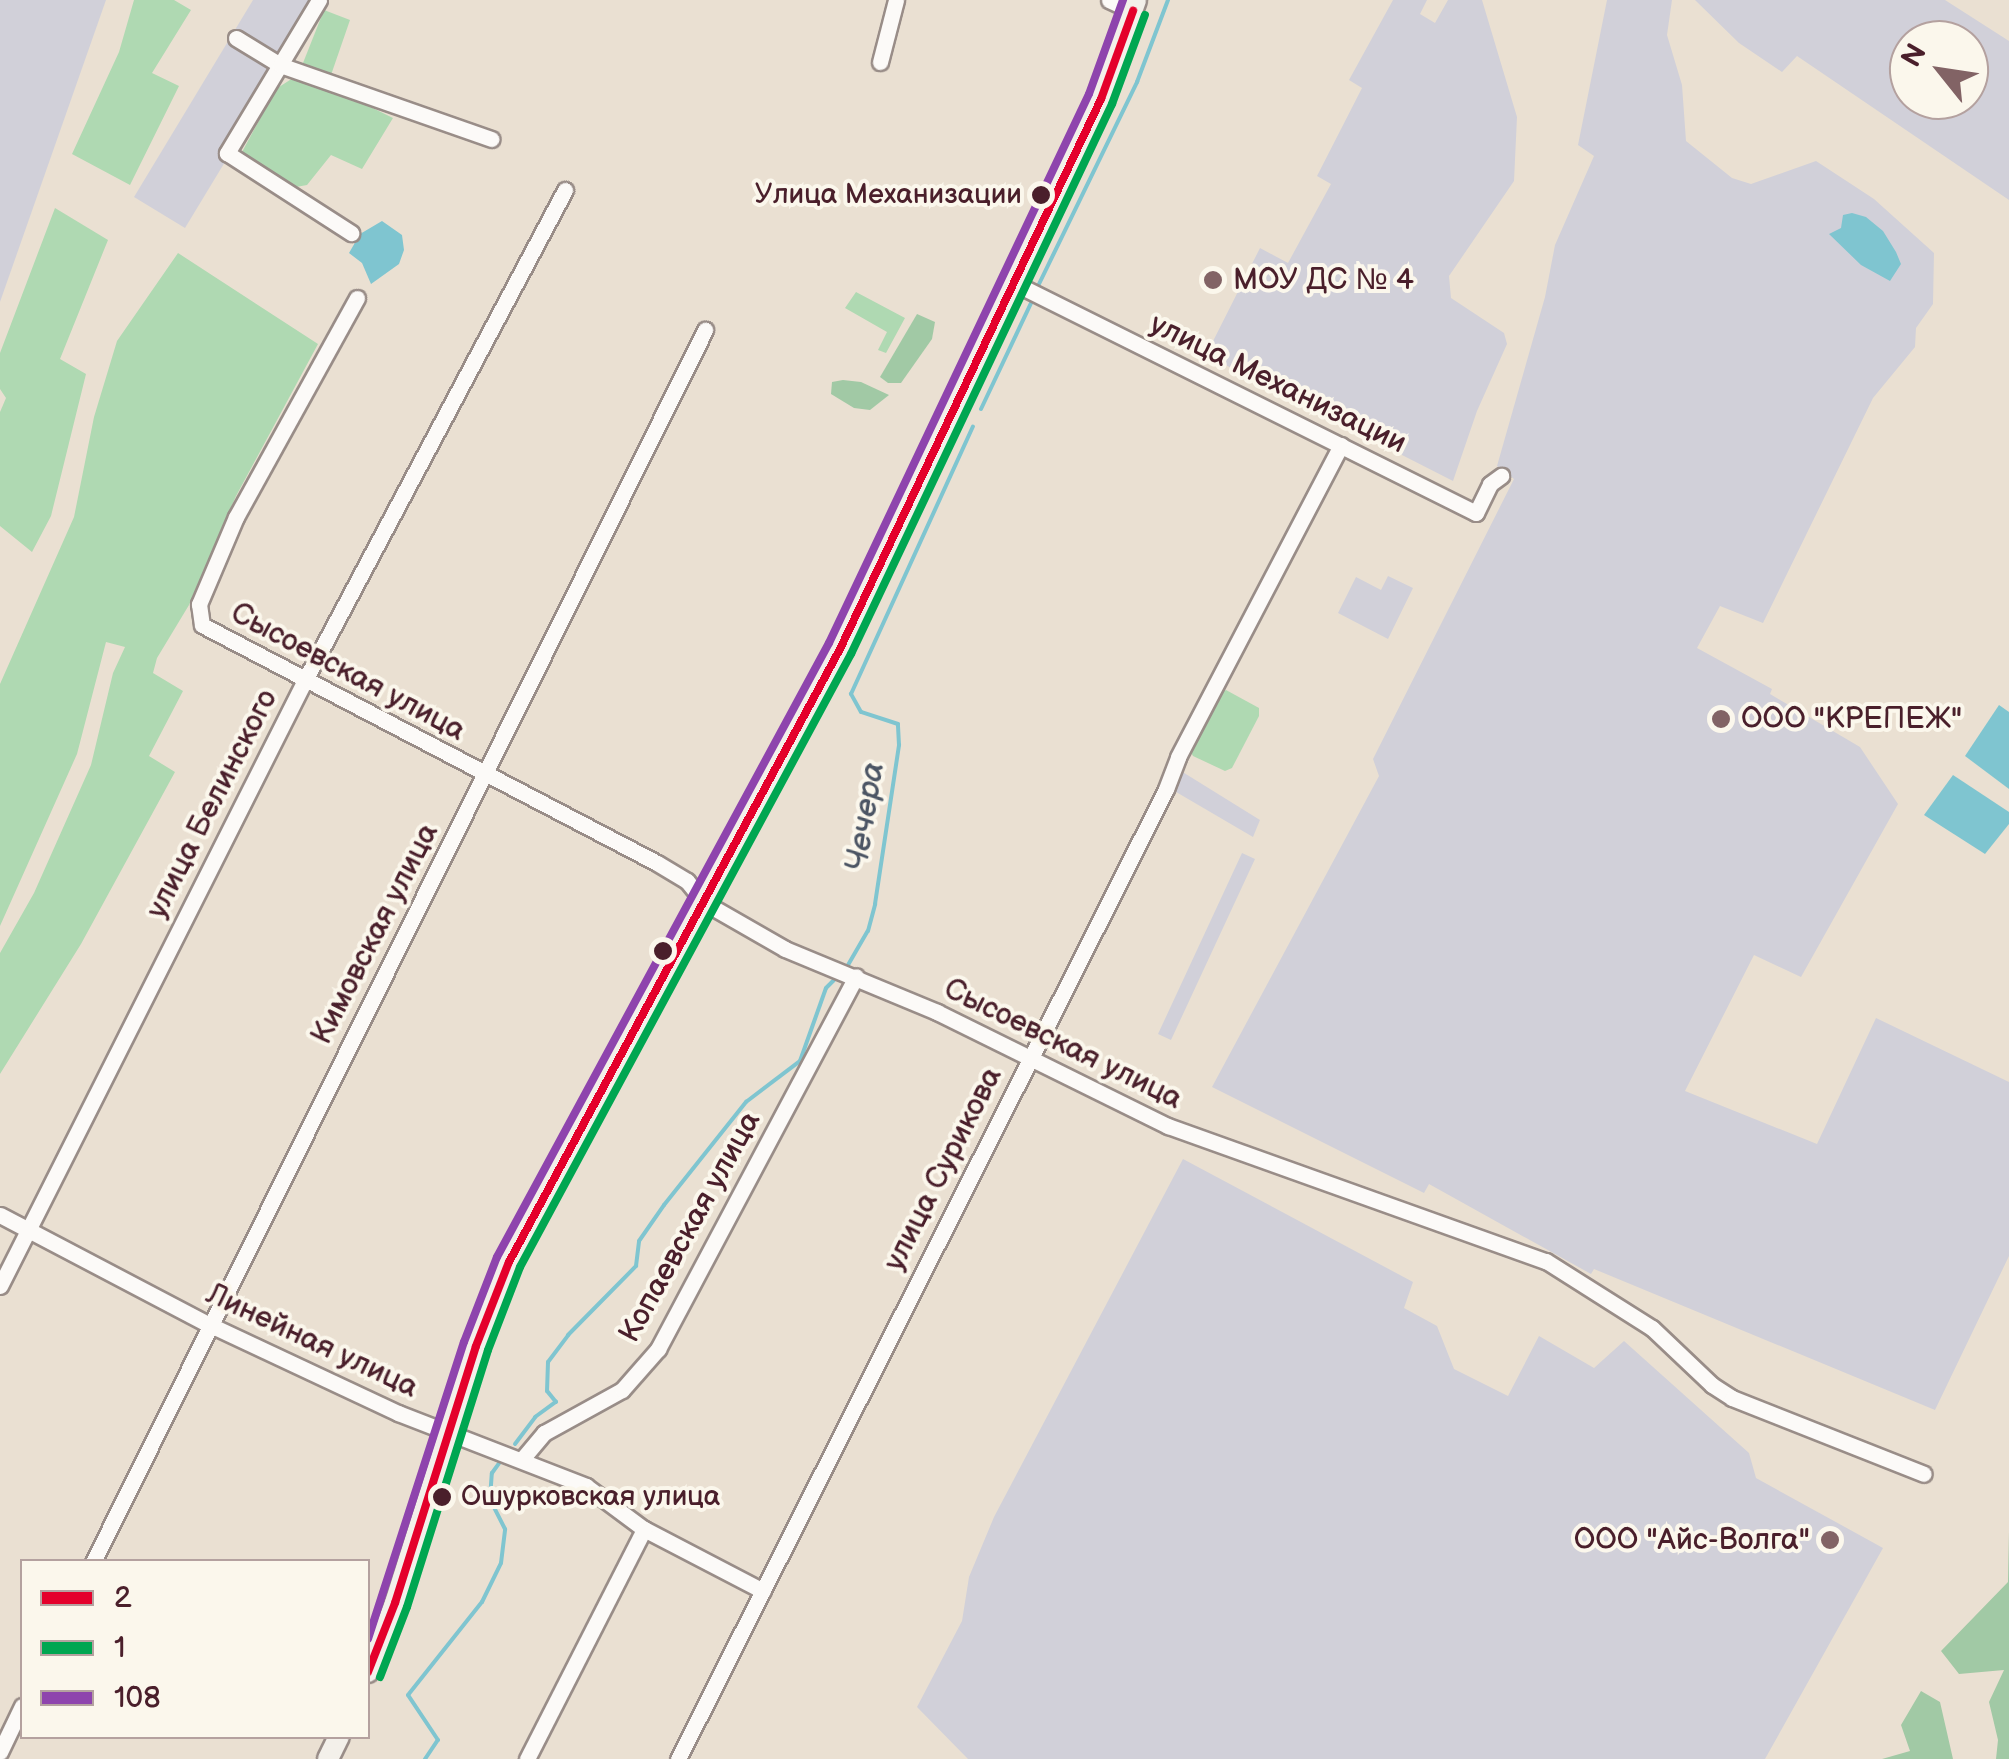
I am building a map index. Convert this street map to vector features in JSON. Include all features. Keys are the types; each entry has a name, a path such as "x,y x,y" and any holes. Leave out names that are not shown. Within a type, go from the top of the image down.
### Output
{"street":[{"path":"319,0 227,153 350,233"},
{"path":"880,62 896,0"},
{"path":"370,1667 509,1262 840,649 1101,100 1135,5 1109,0"},
{"path":"236,38 280,65 491,139"},
{"name":"улица Белинского","path":"0,1286 304,682 565,190"},
{"name":"улица Механизации","path":"1014,283 1476,513 1490,484 1501,476"},
{"name":"Сысоевская улица","path":"357,298 236,517 199,604 198,618 207,629 672,872 687,881 705,903 785,948 856,976 1200,1139 1546,1261 1652,1328 1712,1385 1732,1398 1924,1474"},
{"name":"Кимовская улица","path":"93,1559 706,330"},
{"name":"улица Сурикова","path":"678,1759 1166,789 1178,756 1342,445"},
{"name":"Копаевская улица","path":"523,1458 544,1434 622,1390 658,1349 856,976"},
{"name":"Линейная улица","path":"0,1215 208,1324 449,1433 523,1458 586,1486 644,1529 763,1590"},
{"path":"527,1759 644,1529"},
{"path":"0,1752 20,1710"}],"shaded area":[{"path":"0,0 106,0 0,302"},
{"path":"253,0 323,0 185,228 134,197"},
{"path":"1393,0 1427,0 1420,14 1435,23 1448,0 1482,0 1517,117 1514,181 1449,276 1451,298 1504,333 1507,344 1477,411 1453,481 1206,355 1260,248 1288,263 1331,184 1317,176 1362,88 1349,80"},
{"path":"1607,0 1672,0 1667,35 1682,85 1686,141 1732,178 1751,184 1816,161 1874,199 1934,253 1933,304 1916,328 1915,347 1873,398 1763,623 1720,606 1697,648 1772,689 1770,694 1860,747 1898,804 1801,977 1754,955 1685,1091 1817,1144 1876,1018 2009,1082 2009,1256 1935,1410 1594,1269 1591,1274 1429,1184 1424,1193 1212,1087 1379,776 1373,759 1514,479 1497,466 1545,297 1555,245 1594,156 1578,145"},
{"path":"1695,0 1945,0 1976,20 1889,20 1889,118 1797,56 1782,72 1739,43"},
{"path":"1989,28 2009,41 2009,200 1891,120 1989,120"},
{"path":"1388,576 1413,588 1388,639 1338,613 1356,577 1381,590"},
{"path":"1181,771 1260,820 1253,837 1171,789"},
{"path":"1242,853 1255,859 1171,1040 1158,1034"},
{"path":"1183,1159 1413,1282 1404,1308 1437,1326 1454,1369 1508,1396 1539,1336 1594,1368 1624,1341 1749,1453 1756,1478 1883,1548 1765,1759 968,1759 917,1707 962,1621 969,1577 994,1517"}],"green space":[{"path":"134,0 174,0 191,10 152,73 179,86 130,185 72,154 119,52"},
{"path":"324,10 350,20 331,75 303,63"},
{"path":"293,78 334,89 393,118 362,169 331,155 307,185 296,187 242,152 276,89"},
{"path":"55,208 108,240 60,359 86,374 51,516 32,552 0,526 0,412 6,398 0,389 0,353"},
{"path":"178,253 318,344 236,496 189,605 157,658 153,673 183,691 149,756 175,772 81,944 0,1074 0,953 34,893 91,765 113,673 125,647 106,642 77,754 0,926 0,684 74,517 94,417 117,341"},
{"path":"856,292 905,318 886,353 878,350 887,332 845,308"},
{"path":"917,314 935,322 932,339 901,383 888,383 880,377"},
{"path":"832,382 861,382 889,395 870,410 854,408 831,394"},
{"path":"1226,690 1259,708 1259,716 1232,768 1225,771 1193,756 1189,749 1218,695"},
{"path":"2009,1531 2009,1759 1996,1759 1998,1740 1989,1702 2004,1670 1959,1674 1941,1651 2008,1582"},
{"path":"1921,1691 1940,1702 1953,1759 1882,1759 1910,1751 1901,1725"}],"water":[{"path":"1843,215 1866,217 1883,231 1896,252 1901,264 1890,281 1861,265 1829,234 1841,228"},
{"path":"382,221 402,235 404,250 399,264 371,284 362,263 349,253 360,234"},
{"path":"1999,705 2009,712 2009,789 1965,756"},
{"path":"1953,775 2009,812 2009,824 1985,854 1924,815"}],"waterway":[{"name":"Чечера","path":"1039,284 1137,82 1168,0"},
{"name":"Чечера","path":"981,409 1031,303"},
{"name":"Чечера","path":"848,965 868,931 875,904 899,745 898,724 861,712 851,694 973,426"},
{"name":"Чечера","path":"515,1444 535,1417 556,1402 547,1391 548,1362 568,1335 636,1266 639,1241 746,1102 800,1061 826,988 834,980"},
{"name":"Чечера","path":"425,1759 438,1740 408,1695 482,1602 501,1563 505,1529 490,1499 492,1473 500,1462"}],"transit line":[{"name":"108","path":"370,1633 464,1342 497,1257 829,643 1089,94 1123,0"},
{"name":"2","path":"370,1667 395,1603 476,1346 509,1262 840,649 1101,99 1133,11"},
{"name":"1","path":"380,1677 407,1607 488,1350 520,1267 851,654 1112,104 1145,15"}],"place":[{"name":"Улица Механизации","path":"1041,195"},
{"name":"МОУ ДС № 4","path":"1213,280"},
{"name":"ООО \"КРЕПЕЖ\"","path":"1721,719"},
{"name":"Ошурковская улица","path":"442,1497"},
{"name":"ООО \"Айс-Волга\"","path":"1830,1540"}]}
